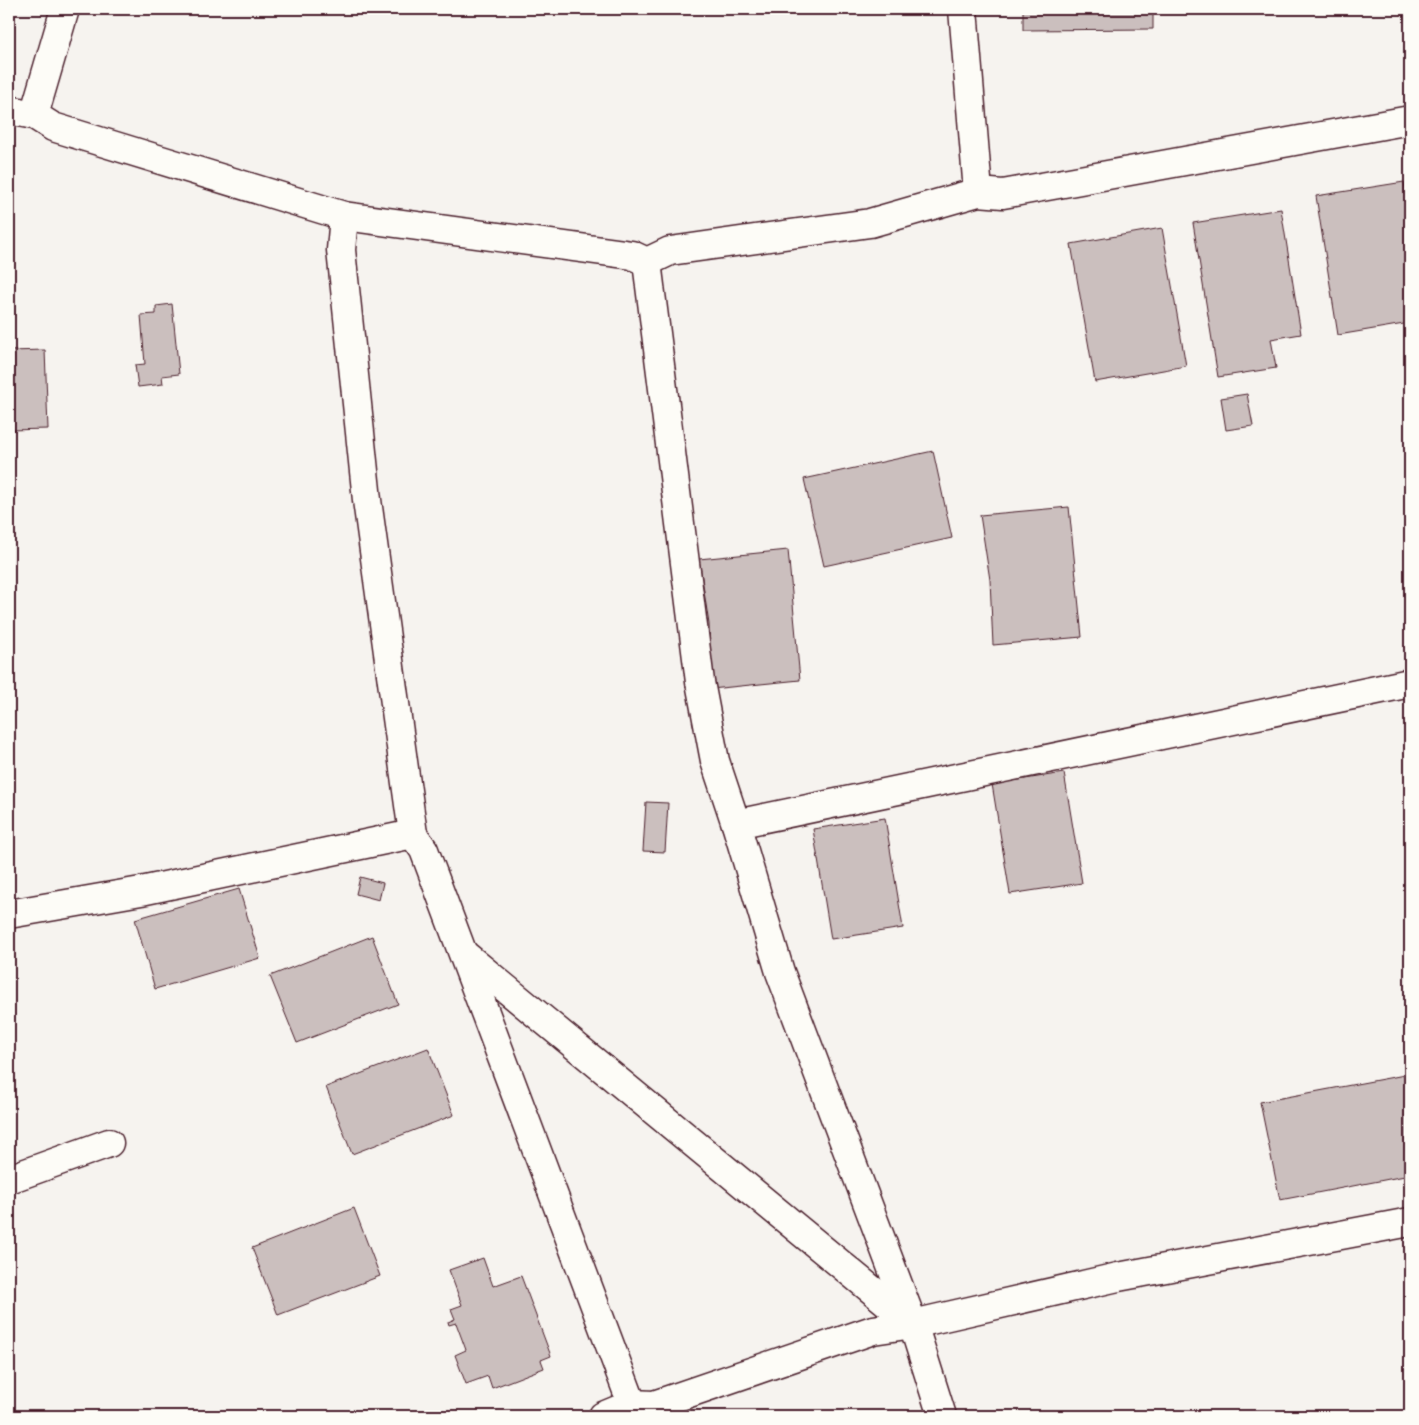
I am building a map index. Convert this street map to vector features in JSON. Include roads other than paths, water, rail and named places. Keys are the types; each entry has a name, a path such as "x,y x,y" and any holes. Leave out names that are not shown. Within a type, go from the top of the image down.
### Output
{"street":[{"path":"65,9 21,112 54,127 344,216 632,255 648,262"},
{"path":"963,9 978,192"},
{"path":"648,262 670,251 870,223 978,192 1003,194 1410,120"},
{"path":"344,216 340,250 368,500 413,834 424,850 632,1404"},
{"path":"648,262 700,682 715,761 736,824 780,972 914,1324 942,1416"},
{"path":"736,824 1410,683"},
{"path":"9,914 141,891 413,834"},
{"path":"463,954 914,1324"},
{"path":"9,1179 109,1143"},
{"path":"603,1416 632,1404 654,1405 873,1330 914,1324 1118,1277 1410,1222"}]}
